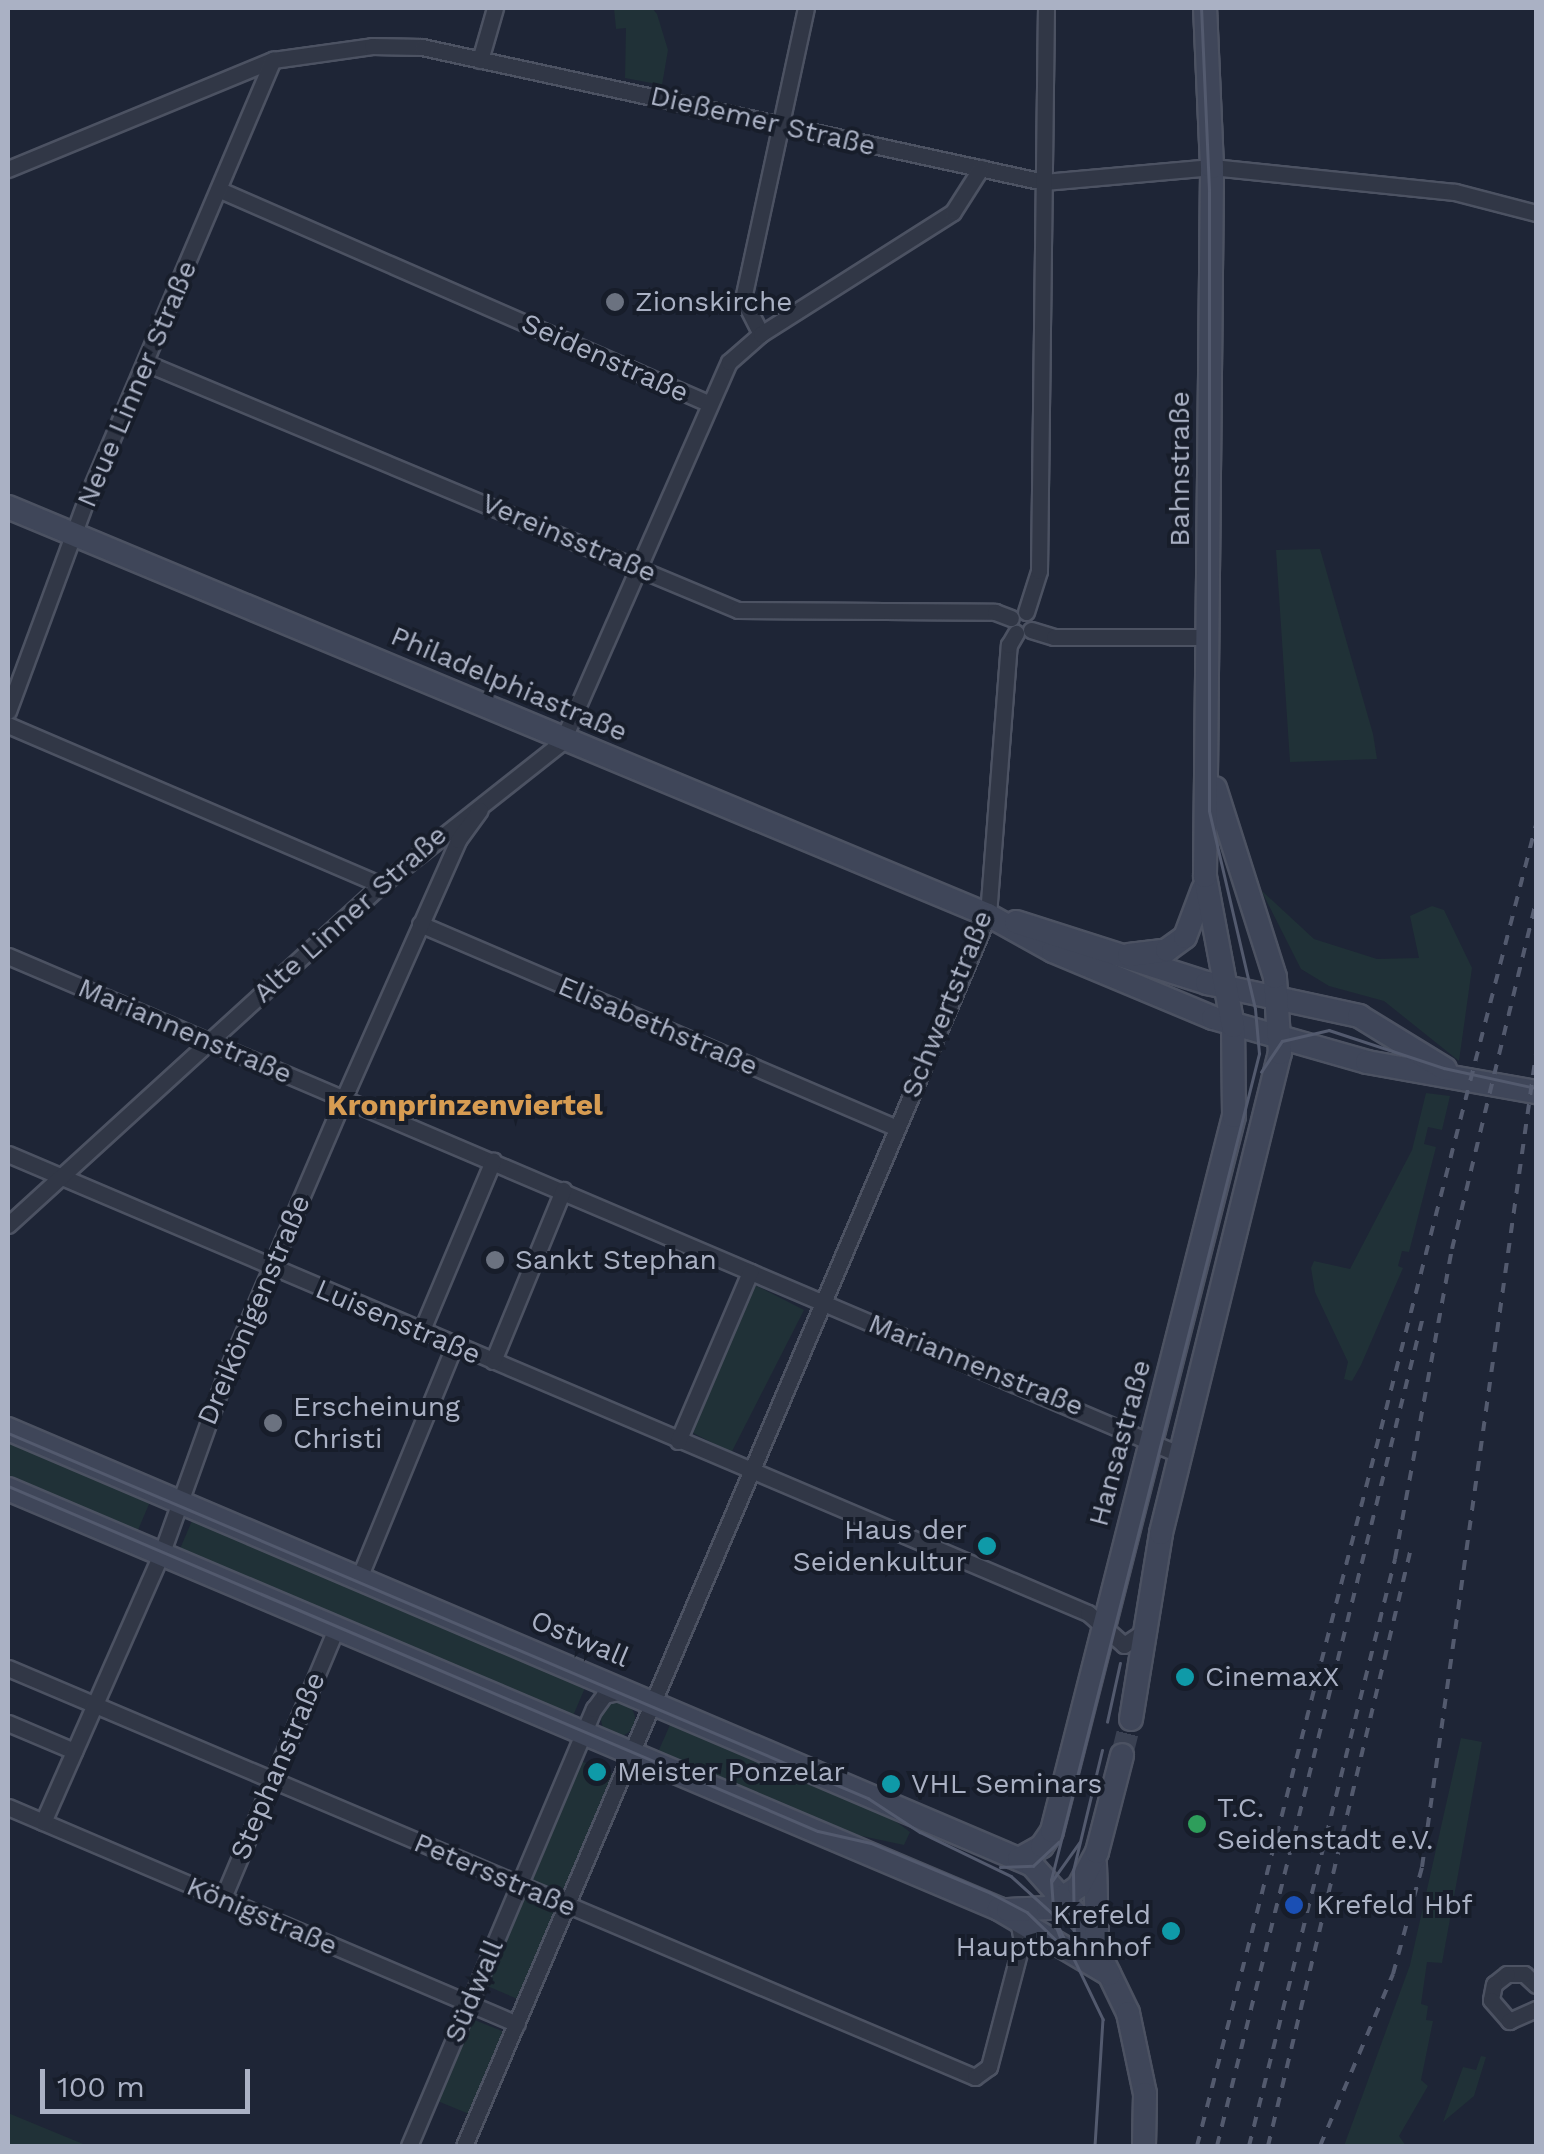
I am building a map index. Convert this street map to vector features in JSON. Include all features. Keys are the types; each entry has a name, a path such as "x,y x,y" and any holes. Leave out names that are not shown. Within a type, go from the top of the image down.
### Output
{"street":[{"path":"480,60 495,8"},
{"path":"761,334 743,300 806,8"},
{"name":"Schwertstraße","path":"750,1471 988,915 1009,645 1039,571 1046,8"},
{"name":"Bahnstraße","path":"1205,8 1212,167 1208,637 1211,770 1205,876 1234,1026"},
{"name":"Dießemer Straße","path":"15,165 273,60 372,46 422,48 1044,182 1212,167 1455,192 1536,213"},
{"name":"Neue Linner Straße","path":"8,711 75,536 273,60"},
{"name":"Seidenstraße","path":"220,190 708,403 729,362 761,334 953,212 981,168"},
{"name":"Vereinsstraße","path":"146,363 738,610 995,612 1054,637 1208,637"},
{"name":"Alte Linner Straße","path":"8,1225 381,885 458,818 482,806 564,740 708,403"},
{"name":"Philadelphiastraße","path":"8,507 988,915 1053,951 1234,1026 1367,1062 1452,1073"},
{"path":"8,725 381,885"},
{"name":"Bahnstraße","path":"1211,770 1280,999 1282,1041"},
{"name":"Dreikönigenstraße","path":"43,1822 161,1555 176,1501 270,1268 458,840 482,806"},
{"path":"1120,956 1149,955 1184,937 1196,920 1205,876"},
{"name":"Philadelphiastraße","path":"988,915 1062,932 1120,956 1226,988 1367,1019 1452,1073"},
{"name":"Elisabethstraße","path":"420,924 896,1128"},
{"name":"Mariannenstraße","path":"8,956 750,1272 1153,1438 1181,1455"},
{"name":"Hansastraße","path":"1019,1858 1042,1846 1052,1831 1101,1626 1234,1116 1234,1026"},
{"path":"1131,1718 1146,1622 1181,1455 1268,1126 1282,1041"},
{"path":"1452,1073 1536,1092"},
{"name":"Luisenstraße","path":"8,1154 750,1471"},
{"path":"420,1332 493,1161"},
{"path":"493,1361 564,1190"},
{"path":"678,1441 750,1272"},
{"path":"359,1578 454,1346"},
{"name":"Ostwall","path":"8,1429 1019,1858 1067,1898 1091,1950"},
{"path":"650,1701 750,1471 1088,1613 1128,1646 1146,1622"},
{"path":"8,1490 1091,1950 1111,1976 1140,2060 1144,2146"},
{"name":"Stephanstraße","path":"222,1900 335,1632"},
{"name":"Petersstraße","path":"8,1668 518,1886 983,2076 1021,1948 1008,1914"},
{"name":"Südwall","path":"410,2146 600,1698 627,1692"},
{"name":"Südwall","path":"464,2146 650,1701"},
{"path":"8,1723 74,1751"},
{"path":"1091,1950 1098,1852 1122,1755"},
{"name":"Königstraße","path":"8,1806 517,2024"},
{"path":"1008,1914 1036,1911 1067,1898 1098,1852"},
{"path":"1536,1985 1524,1974 1507,1974 1494,1984 1491,2000 1510,2021 1536,2009"}],"shaded area":[{"path":"614,8 652,8 657,14 668,50 662,85 625,78 626,28 616,29"},
{"path":"1320,549 1377,759 1290,762 1276,550"},
{"path":"1261,890 1314,939 1377,959 1419,958 1410,916 1432,906 1444,910 1472,968 1459,1061 1384,1001 1329,986 1301,969"},
{"path":"1426,1093 1450,1096 1442,1130 1428,1127 1424,1144 1436,1147 1409,1252 1402,1251 1398,1266 1403,1268 1361,1365 1352,1381 1344,1379 1348,1362 1315,1292 1311,1268 1314,1261 1350,1269 1412,1150"},
{"path":"755,1285 804,1310 731,1453 682,1428"},
{"path":"8,1437 152,1498 133,1541 8,1488"},
{"path":"194,1516 587,1683 570,1722 177,1556"},
{"path":"618,1702 630,1707 635,1719 630,1731 618,1736 606,1731 601,1719 606,1707"},
{"path":"673,1718 879,1809 910,1832 904,1845 843,1832 655,1759"},
{"path":"1461,1738 1482,1742 1442,1963 1427,1962 1421,2004 1428,2006 1426,2020 1433,2021 1421,2080 1428,2086 1399,2136 1406,2146 1344,2146 1410,1965"},
{"path":"581,1761 615,1775 567,1894 533,1881"},
{"path":"523,1897 556,1911 519,1999 485,1985"},
{"path":"472,2019 504,2032 471,2115 439,2102"},
{"path":"1481,2056 1486,2057 1474,2096 1443,2122 1463,2067 1476,2070"},
{"path":"8,2113 88,2146 8,2146"}],"tunnel":[{"path":"1122,1755 1131,1719"}],"tram line":[{"path":"1066,1953 1054,1922 1051,1880 1259,1054 1255,1009 1209,811 1209,190 1201,8"},
{"path":"1261,1072 1282,1041 1329,1030 1444,1068 1536,1088"},
{"path":"8,1433 868,1798 920,1832 1011,1876 1052,1913 1103,2019 1095,2146"},
{"path":"8,1486 818,1831 871,1843 989,1892 1027,1912 1058,1942"},
{"path":"1107,1722 1120,1663"},
{"path":"1074,1943 1073,1871 1102,1750"},
{"path":"1000,1867 1033,1866 1059,1842"},
{"path":"1052,1881 1079,1843"}],"railway":[{"path":"1197,2146 1536,825"},
{"path":"1249,2146 1395,1559 1452,1249 1536,902"},
{"path":"1320,2146 1393,1974 1422,1867 1536,1054"},
{"path":"1217,2146 1423,1317"},
{"path":"1268,2146 1412,1544"}],"place":[{"name":"Zionskirche","path":"615,302"},
{"name":"Sankt Stephan","path":"495,1260"},
{"name":"Erscheinung Christi","path":"273,1423"},
{"name":"Haus der Seidenkultur","path":"987,1546"},
{"name":"CinemaxX","path":"1185,1677"},
{"name":"Meister Ponzelar","path":"597,1772"},
{"name":"VHL Seminars","path":"891,1784"},
{"name":"T.C. Seidenstadt e.V.","path":"1197,1824"},
{"name":"Krefeld Hbf","path":"1294,1905"},
{"name":"Krefeld Hauptbahnhof","path":"1171,1931"}],"district":[{"name":"Kronprinzenviertel","path":"465,1105"}]}
